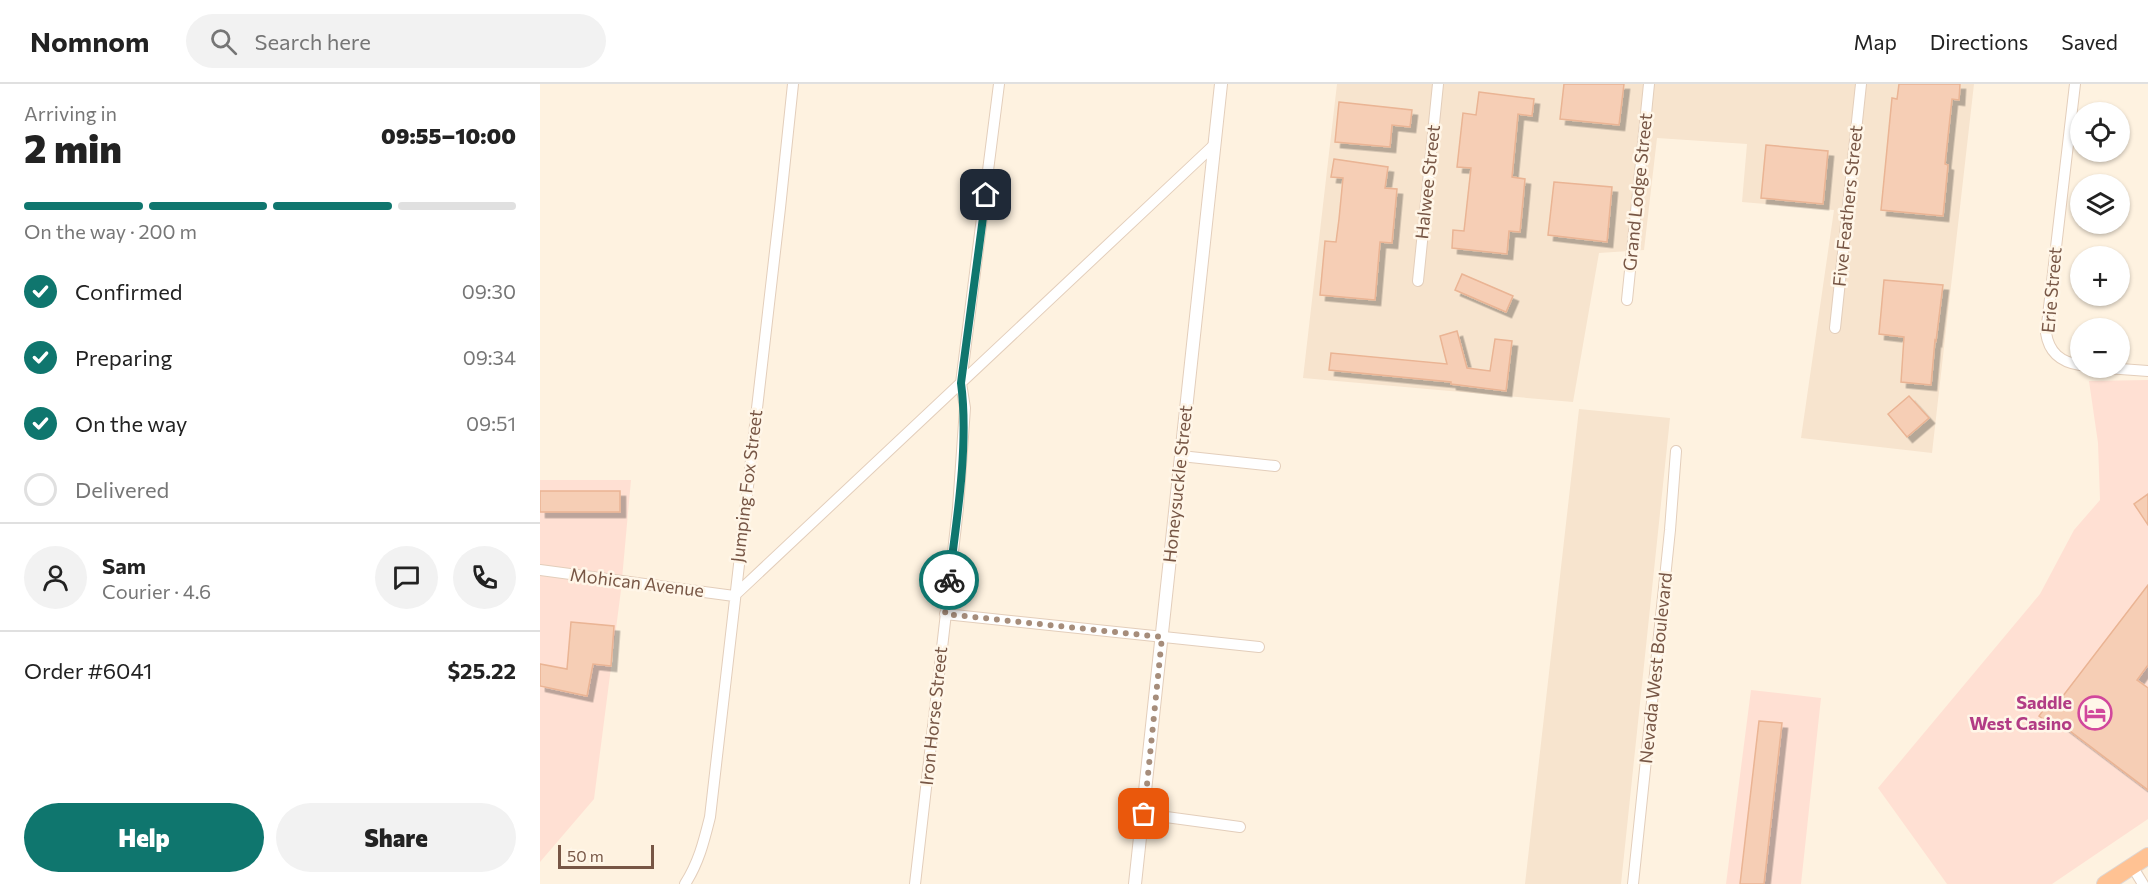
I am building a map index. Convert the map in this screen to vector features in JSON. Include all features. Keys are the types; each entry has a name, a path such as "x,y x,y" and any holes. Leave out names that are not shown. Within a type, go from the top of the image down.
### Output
{"highway":[{"path":"2105,884 2148,856"}],"street":[{"name":"Jumping Fox Street","path":"685,884 702,850 710,817 793,84"},
{"name":"Iron Horse Street","path":"915,884 959,497 965,408 961,383 999,84"},
{"name":"Honeysuckle Street","path":"1136,884 1221,84"},
{"name":"Halwee Street","path":"1418,281 1438,84"},
{"name":"Grand Lodge Street","path":"1627,300 1649,84"},
{"name":"Five Feathers Street","path":"1835,328 1861,84"},
{"name":"Erie Street","path":"2070,362 2060,359 2052,352 2046,333 2075,84"},
{"path":"734,596 1214,145"},
{"path":"2130,370 2148,371"},
{"name":"Nevada West Boulevard","path":"1633,884 1676,451"},
{"path":"1181,456 1275,466"},
{"name":"Mohican Avenue","path":"540,570 734,596"},
{"path":"945,614 1259,646"},
{"path":"1144,814 1240,827"},
{"path":"2132,866 2143,884"}],"shaded area":[{"path":"1337,84 1974,84 1932,453 1801,438 1834,210 1742,202 1747,144 1657,138 1644,250 1599,253 1573,402 1303,378"},
{"path":"2148,380 2148,819 2052,884 1947,884 1878,788 2040,594 2074,530 2100,500 2098,443 2089,381"},
{"path":"1579,409 1670,418 1621,884 1525,884"},
{"path":"540,480 631,480 621,590 594,799 540,862"},
{"path":"1751,690 1821,698 1801,884 1726,884"}],"building":[{"path":"1564,84 1624,84 1619,125 1560,119"},
{"path":"1899,84 1960,84 1959,100 1952,99 1945,164 1948,165 1943,216 1881,210 1892,98 1897,99"},
{"path":"1479,92 1534,99 1532,116 1518,114 1512,177 1525,179 1520,232 1509,231 1507,254 1452,248 1453,230 1464,231 1471,168 1457,167 1463,113 1476,115"},
{"path":"1339,102 1412,110 1410,127 1392,125 1390,147 1335,142"},
{"path":"1766,145 1828,151 1823,204 1761,198"},
{"path":"1334,159 1388,167 1385,188 1397,189 1392,243 1380,242 1375,300 1320,295 1325,241 1336,242 1339,219 1343,178 1331,177"},
{"path":"1554,182 1612,187 1607,242 1548,235"},
{"path":"1462,274 1513,296 1506,312 1455,290"},
{"path":"1884,280 1943,285 1931,385 1901,382 1904,337 1879,334"},
{"path":"1457,331 1467,368 1490,371 1495,339 1512,341 1506,391 1451,384 1451,382 1329,370 1331,353 1447,364 1440,336"},
{"path":"1909,396 1929,418 1907,437 1888,414"},
{"path":"540,491 620,491 620,512 540,512"},
{"path":"2148,494 2148,525 2134,504"},
{"name":"Saddle West Casino","path":"2148,585 2148,665 2137,680 2148,688 2148,790 2054,719 2050,724 2039,716 2047,705 2053,709"},
{"path":"571,622 614,626 611,666 593,664 587,696 540,686 540,664 567,669"},
{"path":"1759,721 1782,723 1764,884 1740,884"}],"way so far":[{"path":"949,580 945,614 1162,637 1144,814"}],"place":[{"name":"Saddle West Casino","path":"2095,713"}],"route":[{"path":"949,580 958,508 965,408 961,383 986,195"}]}
